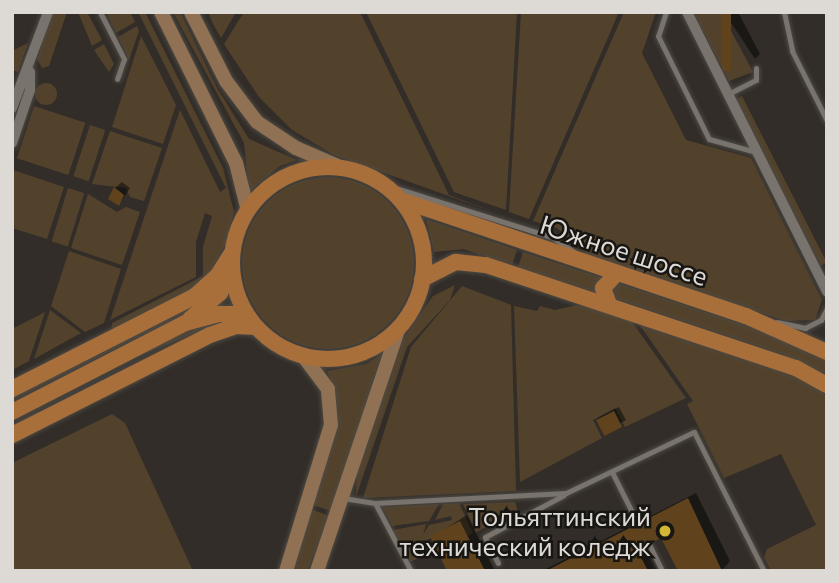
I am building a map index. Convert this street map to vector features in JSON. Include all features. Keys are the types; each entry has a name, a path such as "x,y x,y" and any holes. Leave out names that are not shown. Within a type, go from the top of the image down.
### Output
{"main road":[{"path":"161,12 236,163 248,211"},
{"path":"191,12 226,81 257,122 296,148 386,185 404,201 420,233 422,279 399,328 317,571"},
{"path":"12,389 203,291 218,275 234,248 248,211 267,189 297,172 345,169"},
{"name":"Южное шоссе","path":"404,201 746,316 827,352"},
{"path":"186,323 219,293 232,266 234,248"},
{"path":"422,279 444,265 467,262 609,304 796,368 827,384"},
{"path":"232,266 246,314 256,327 276,344 304,357 329,359 358,354 399,328"},
{"path":"609,304 603,288 616,274"},
{"path":"12,412 186,323 219,314 246,314"},
{"path":"12,435 210,335 236,326 256,327"},
{"path":"286,571 331,425 328,389 304,357"}],"street":[{"path":"12,108 30,70 48,12"},
{"path":"687,12 827,292"},
{"path":"12,143 30,90 30,70"}],"lane":[{"path":"100,12 124,59 117,79"},
{"path":"666,12 658,36 709,139 757,152"},
{"path":"784,12 792,51 827,121"},
{"path":"728,94 756,80 756,68"},
{"path":"386,185 552,237 600,269"},
{"path":"746,316 805,328 821,320 827,308"},
{"path":"498,563 485,537 694,432 764,571"},
{"path":"612,472 638,524"},
{"path":"342,497 374,503 566,494"},
{"path":"374,503 411,571"},
{"path":"649,544 662,571"}],"shaded area":[{"path":"52,12 67,12 49,66 42,68 37,59"},
{"path":"78,12 87,12 102,40 92,46"},
{"path":"106,12 130,12 135,22 116,33"},
{"path":"138,12 145,12 223,168 234,212 226,243 210,273 196,287 112,329 112,323 203,276 203,247 212,216 205,213 196,242 196,277 110,320 180,110 220,192 226,188"},
{"path":"173,12 180,12 217,88 249,139 297,160 280,166 249,192 244,143"},
{"path":"208,12 236,12 221,38 213,24"},
{"path":"244,12 360,12 449,195 499,214 334,155 292,130 259,97 224,44"},
{"path":"366,12 517,12 506,210 454,192"},
{"path":"521,12 619,12 529,219 509,212"},
{"path":"624,12 656,12 642,53 686,140 751,158 822,300 815,320 787,321 593,260 557,228 533,221"},
{"path":"693,12 721,12 753,72 729,81"},
{"path":"137,26 139,31 129,60 118,37"},
{"path":"141,36 176,105 163,144 112,127"},
{"path":"28,43 18,72 12,70 12,51"},
{"path":"104,44 114,64 109,72 94,50"},
{"path":"46,83 56,90 57,94 50,104 46,105 36,98 35,94 42,84"},
{"path":"742,96 827,263 821,266 736,99"},
{"path":"34,106 85,123 68,175 17,158"},
{"path":"90,125 105,130 89,181 73,176"},
{"path":"110,131 162,148 144,201 130,197 126,188 92,184"},
{"path":"13,170 64,187 47,239 12,228"},
{"path":"328,177 361,183 389,202 408,230 414,263 408,296 389,324 361,343 328,349 295,343 267,324 248,296 242,263 248,230 267,202 295,183"},
{"path":"68,188 84,193 68,247 52,242"},
{"path":"88,194 117,212 126,207 140,212 122,265 71,248"},
{"path":"426,219 517,250 512,265 463,249 434,252"},
{"path":"69,251 121,269 104,323 85,332 51,306"},
{"path":"523,252 605,279 600,294 518,267"},
{"path":"615,282 757,329 827,358 827,376 784,355 610,297 607,287"},
{"path":"455,285 450,300 407,347 356,497 357,463 395,350 433,296"},
{"path":"462,286 511,305 516,491 363,498 411,347"},
{"path":"581,304 630,319 686,398 625,427 615,408 593,420 602,438 520,482 514,306 537,311 540,306 555,310"},
{"path":"194,307 190,311 12,400 12,395"},
{"path":"50,310 81,333 34,359"},
{"path":"45,312 29,361 12,370 12,329"},
{"path":"637,321 764,363 806,380 827,396 827,571 771,571 764,557 767,549 816,525 781,454 724,478 687,404 693,401"},
{"path":"207,323 209,328 12,407 12,402"},
{"path":"382,354 331,511 313,505 336,422 334,387 327,371 366,364"},
{"path":"112,414 125,423 193,571 12,571 12,463"},
{"path":"515,502 518,512 476,532 463,504"},
{"path":"459,503 473,533 463,538 456,526 427,540 433,551 419,557 421,538 429,525 452,520 451,516 435,520 443,504"},
{"path":"439,504 429,521 392,526 382,507"},
{"path":"311,509 329,516 308,571 288,570"},
{"path":"426,524 417,559 410,562 393,530"}],"building":[{"path":"722,12 731,12 731,71 722,71"},
{"path":"114,187 124,195 119,206 108,199"},
{"path":"614,411 622,427 604,436 596,420"},
{"name":"Тольяттинский технический коледж","path":"688,498 722,571 678,571 661,538 637,550 648,571 546,571"},
{"name":"Тольяттинский технический коледж","path":"460,521 485,571 447,571 430,536"}],"place":[{"name":"Тольяттинский технический коледж","path":"665,531"}]}
